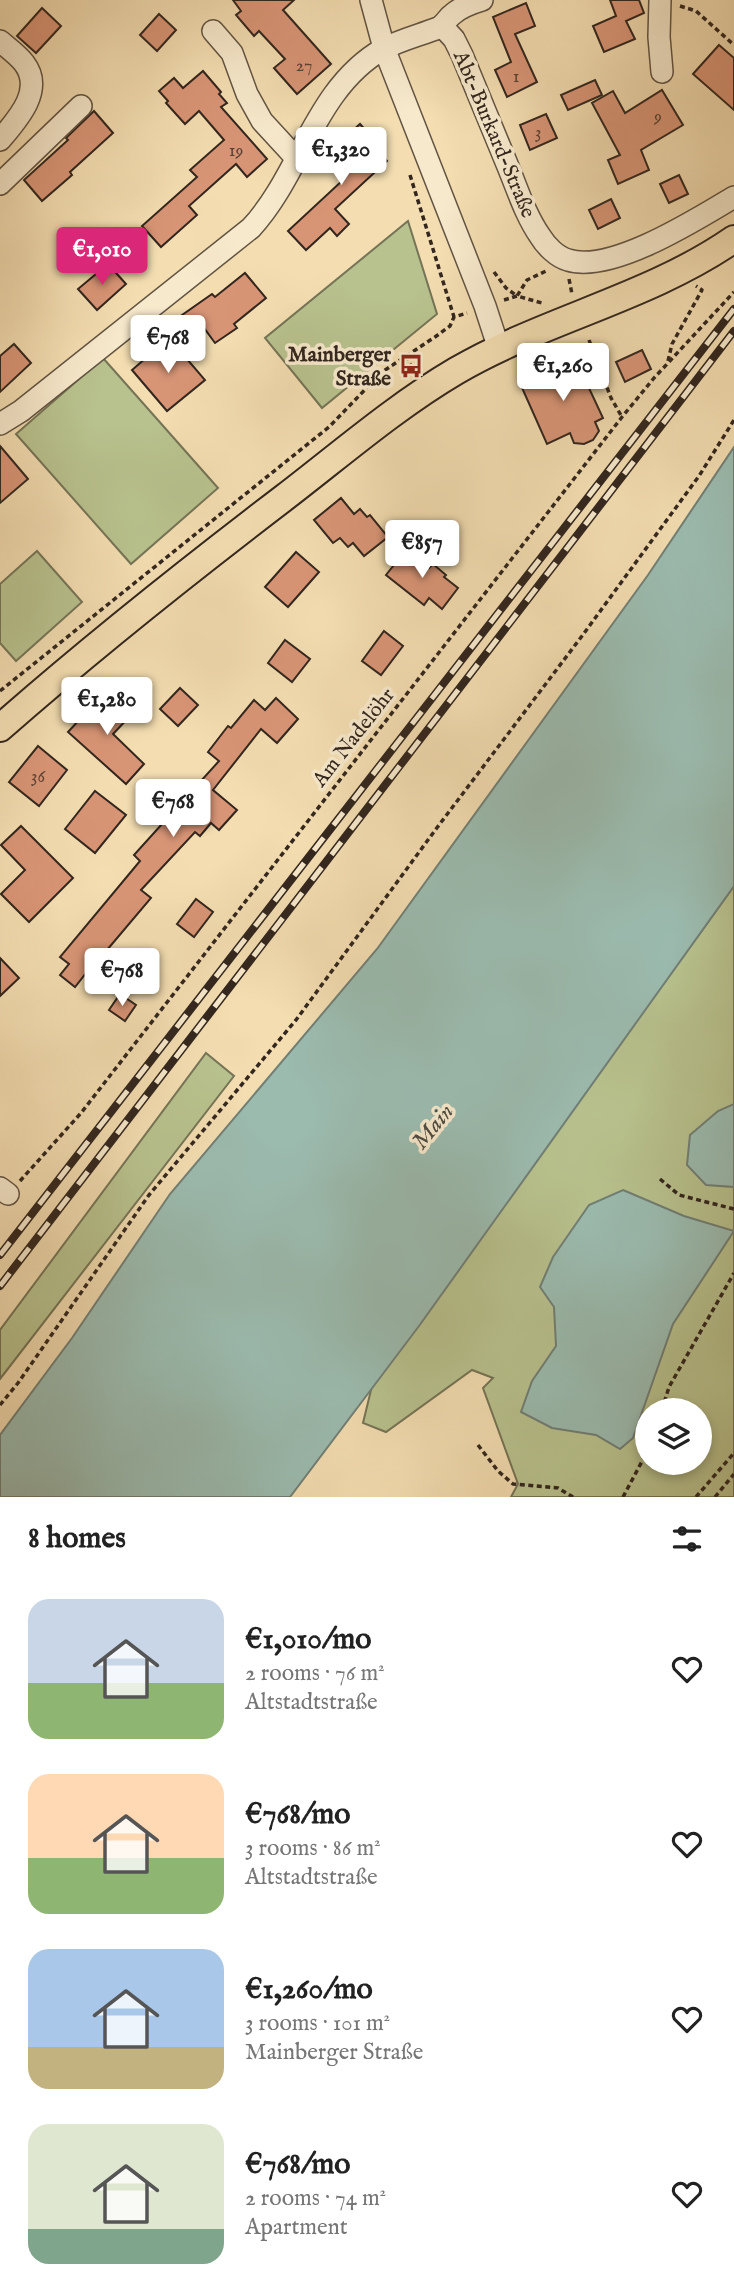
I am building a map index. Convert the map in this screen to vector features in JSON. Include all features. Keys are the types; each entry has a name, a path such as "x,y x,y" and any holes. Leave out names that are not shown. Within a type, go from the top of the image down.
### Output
{"main road":[{"path":"0,727 107,638 380,423 457,371 499,349 681,271 734,239"}],"street":[{"path":"371,0 384,48 485,306 499,349"},
{"path":"0,424 21,411 143,316 251,228 266,212 329,101 361,66 384,48 442,26 454,13 482,0"},
{"path":"660,2 662,72"},
{"name":"Abt-Burkard-Straße","path":"442,26 454,39 462,55 525,210 551,250 567,260 600,261 625,254 682,228 734,197"},
{"path":"213,31 233,53 247,94 262,121 296,158"},
{"path":"0,41 26,65 31,86 29,100 18,119 0,140"},
{"path":"0,184 81,106"}],"path":[{"path":"660,2 696,11 734,45"},
{"path":"0,691 329,427 382,372 450,326 454,317 409,172"},
{"path":"517,296 527,279 550,269"},
{"path":"668,363 672,344 702,290 694,285"},
{"name":"Am Nadelöhr","path":"4,1191 80,1113 622,417 734,292"},
{"path":"454,317 517,296 542,303"},
{"path":"589,340 611,398 622,417"},
{"path":"406,356 411,366"},
{"path":"0,1405 149,1195 296,1020 691,487 734,420"},
{"path":"660,1179 680,1195 734,1209"},
{"path":"666,1398 669,1387 734,1273"},
{"path":"478,1446 498,1471 513,1483 558,1488 573,1497"},
{"path":"696,1497 734,1453"},
{"path":"623,1497 635,1474"},
{"path":"715,1497 734,1474"}],"green space":[{"path":"408,221 437,314 322,408 265,338"},
{"path":"103,358 218,488 131,564 16,434"},
{"path":"37,551 82,602 16,661 0,643 0,584"},
{"path":"734,886 734,1497 511,1497 518,1484 483,1388 493,1378 472,1370 386,1432 363,1423 372,1386"},
{"path":"206,1053 234,1076 0,1379 0,1330"}],"water":[{"name":"Main","path":"734,447 734,886 419,1326 290,1497 0,1497 0,1435 72,1338 170,1194 377,949 648,575"},
{"path":"734,1104 734,1187 706,1185 687,1165 690,1135 718,1111"},
{"path":"623,1190 684,1216 734,1231 673,1324 647,1398 635,1398 633,1438 620,1449 596,1435 552,1428 521,1412 532,1381 556,1346 554,1307 540,1287 553,1257 589,1205"}],"building":[{"path":"233,0 294,0 283,10 331,64 297,94 274,68 285,59 259,31 254,36 236,15 241,11"},
{"path":"610,0 639,0 644,13 626,21 635,39 604,52 593,26 616,16"},
{"path":"526,3 535,26 515,34 537,82 507,97 495,70 511,62 493,17"},
{"path":"42,8 61,26 36,53 17,36"},
{"path":"159,14 176,30 157,51 140,35"},
{"path":"719,45 734,58 734,110 693,74"},
{"path":"203,71 227,103 221,107 267,159 247,177 236,164 189,206 197,215 161,247 142,226 197,177 190,170 224,140 199,111 185,124 159,91 174,78 183,88"},
{"path":"595,80 602,95 568,110 561,95"},
{"path":"662,90 683,125 641,150 649,170 618,184 608,160 620,155 592,103 613,91 625,113"},
{"path":"94,111 113,133 42,201 24,180 68,140 66,138"},
{"path":"546,114 557,138 530,150 520,125"},
{"path":"360,124 387,161 335,209 349,224 337,236 330,228 306,250 288,231 343,180 338,174 346,167 331,150"},
{"path":"679,175 688,194 669,203 660,184"},
{"path":"611,199 620,218 598,229 589,210"},
{"path":"108,264 126,284 97,310 78,289"},
{"path":"245,273 266,298 234,324 237,328 215,343 204,328 189,339 175,320 212,294 215,297"},
{"path":"169,338 205,380 167,411 132,370"},
{"path":"14,344 31,363 0,392 0,356"},
{"path":"642,350 651,369 625,382 616,362"},
{"path":"574,356 603,418 595,422 599,431 593,440 584,444 574,443 570,433 547,444 519,381"},
{"path":"0,446 28,479 0,503"},
{"path":"341,498 354,514 360,509 367,517 370,515 388,537 364,556 353,543 348,547 340,538 333,543 314,520"},
{"path":"406,550 429,568 433,564 458,588 442,609 429,598 424,605 386,575"},
{"path":"296,552 319,572 288,607 265,587"},
{"path":"384,631 403,646 381,675 362,661"},
{"path":"285,640 310,659 292,682 268,663"},
{"path":"180,688 198,705 178,726 160,709"},
{"path":"106,691 131,715 113,734 144,764 126,784 68,732"},
{"path":"276,698 298,719 277,743 261,729 213,790 237,810 219,830 211,823 200,836 195,832 141,890 151,898 107,950 113,955 101,968 94,963 75,987 60,975 69,964 60,957 140,861 134,855 219,761 208,752 228,726 231,728 254,700 265,710"},
{"path":"38,746 67,770 39,806 9,782"},
{"path":"95,791 126,815 95,853 65,829"},
{"path":"21,826 73,878 29,922 1,894 25,870 1,845"},
{"path":"196,899 213,912 194,937 177,924"},
{"path":"0,958 19,978 0,996"},
{"path":"120,994 136,1005 125,1021 109,1010"}],"railway":[{"path":"0,1255 734,309"},
{"path":"0,1286 734,331"}],"place":[{"name":"Mainberger Straße","path":"411,366"}]}
